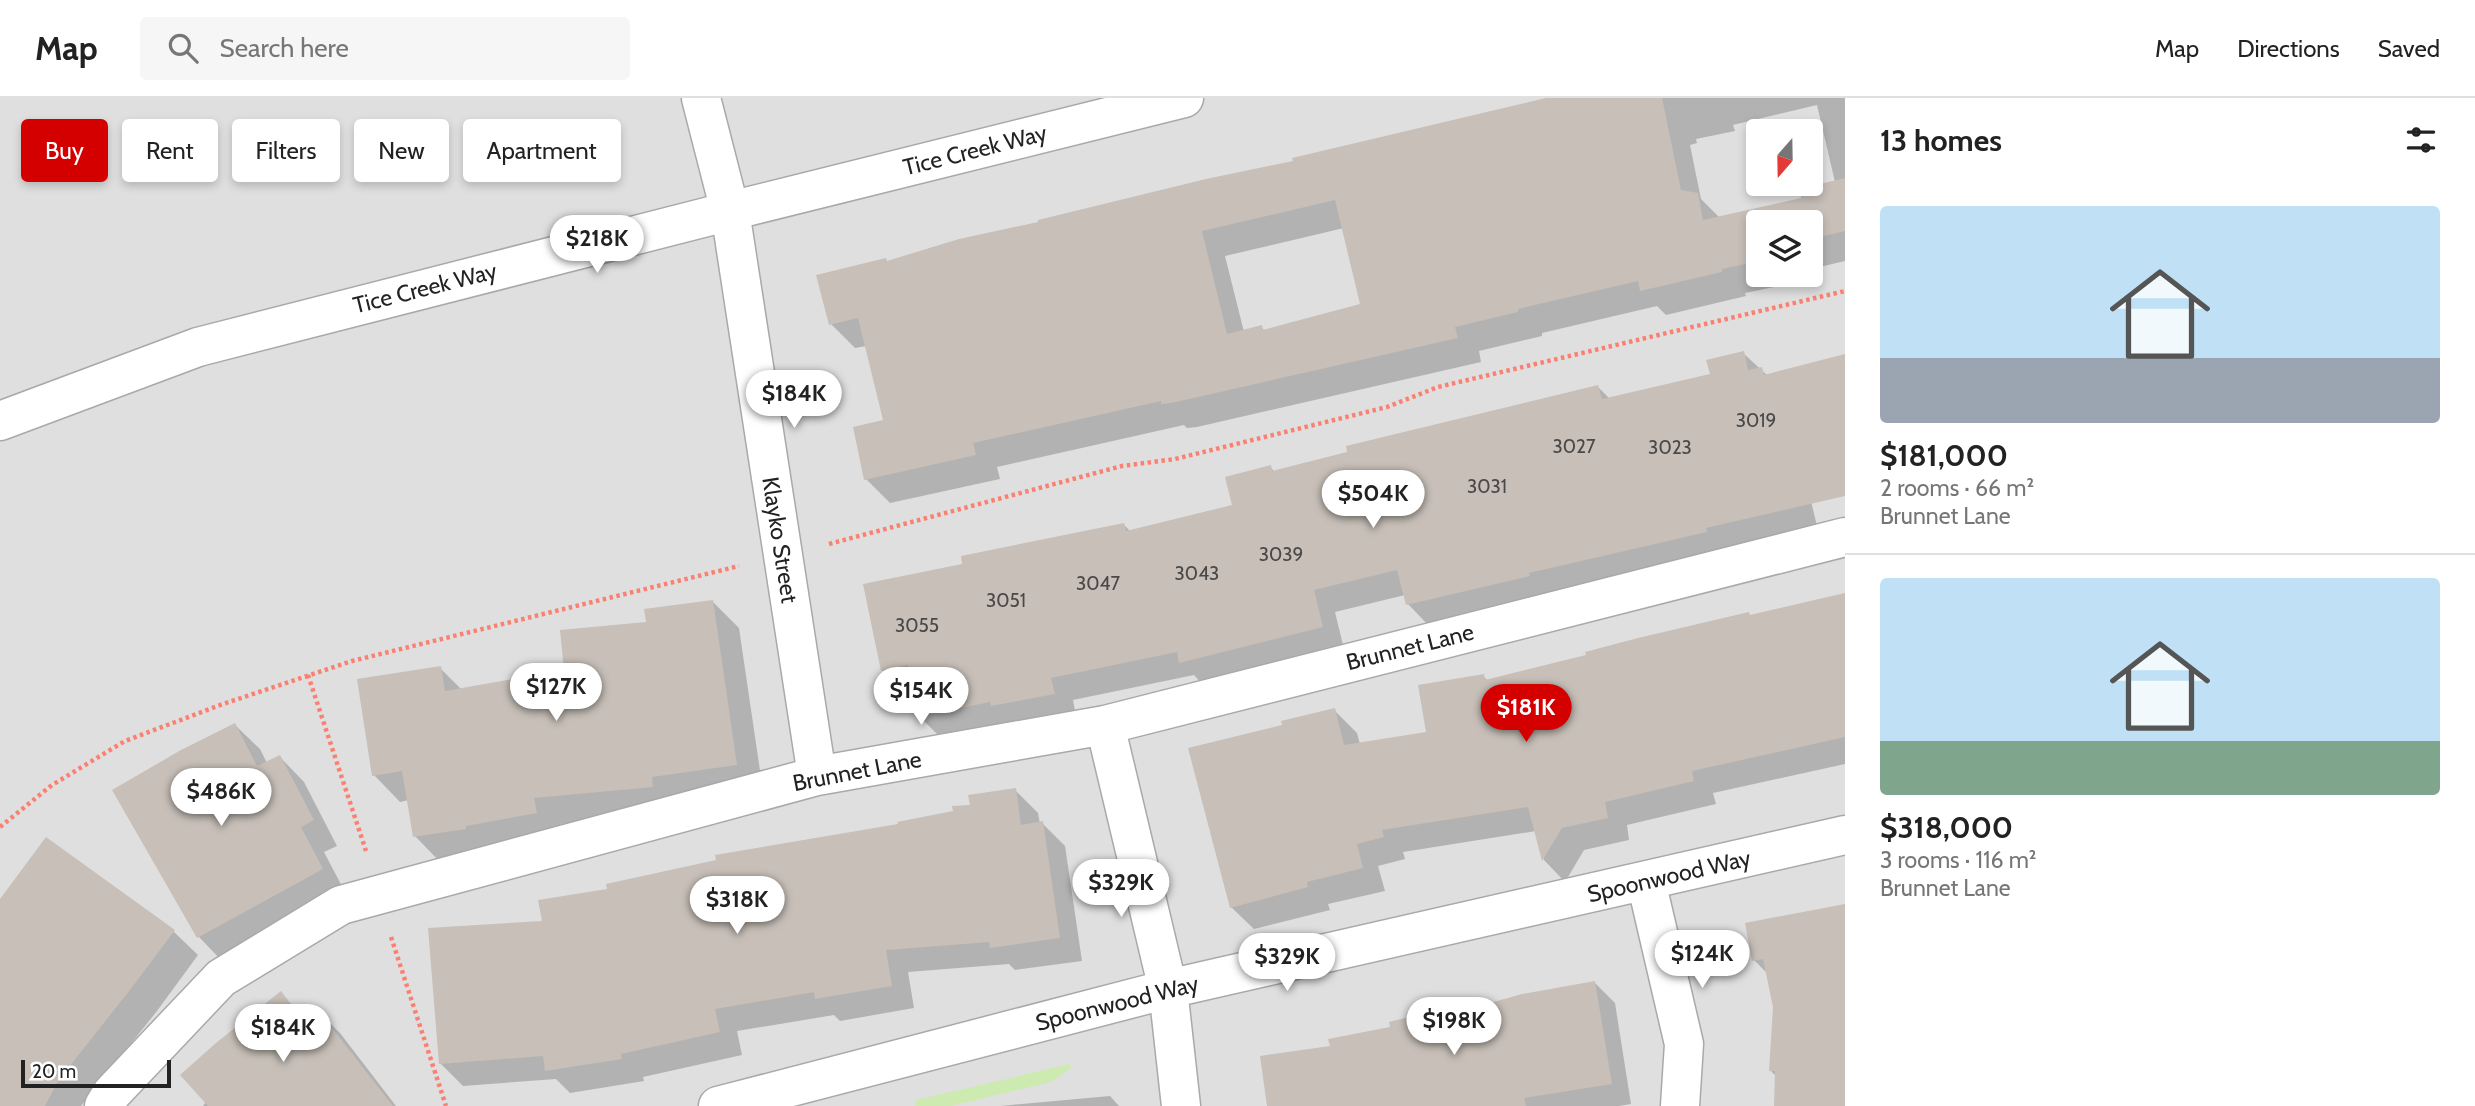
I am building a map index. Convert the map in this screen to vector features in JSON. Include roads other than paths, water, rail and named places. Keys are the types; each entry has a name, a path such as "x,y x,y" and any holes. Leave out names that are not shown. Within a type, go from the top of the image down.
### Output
{"street":[{"name":"Klayko Street","path":"701,98 730,211 817,776"},
{"name":"Tice Creek Way","path":"0,421 198,347 1184,98"},
{"name":"Brunnet Lane","path":"104,1106 113,1093 221,978 341,905 817,776 1105,725 1845,537"},
{"path":"1105,725 1168,989 1181,1106"},
{"name":"Spoonwood Way","path":"718,1106 1168,989 1845,835"},
{"path":"1646,881 1684,1044 1680,1106"}]}
